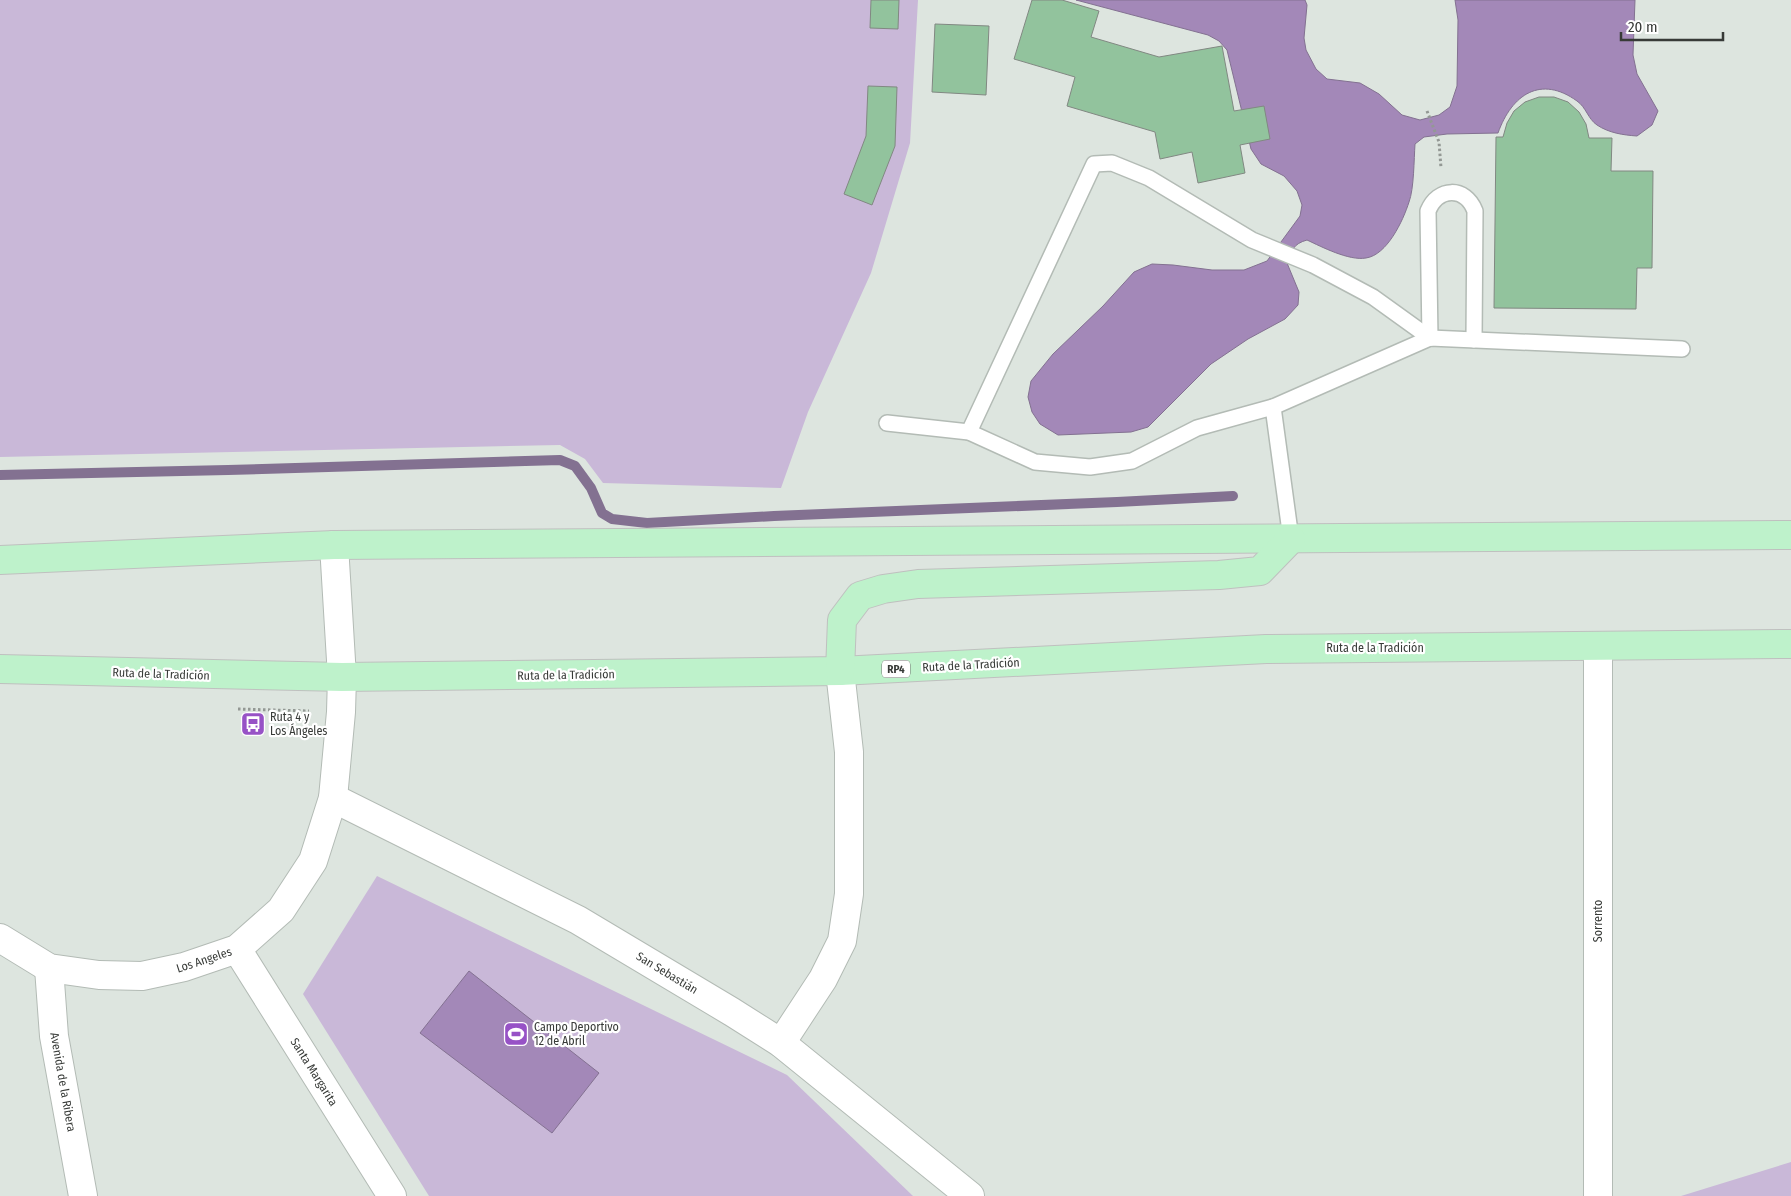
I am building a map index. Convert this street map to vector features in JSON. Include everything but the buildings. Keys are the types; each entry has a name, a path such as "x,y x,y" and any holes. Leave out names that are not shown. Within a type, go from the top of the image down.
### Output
{"main road":[{"path":"0,560 334,546 1791,535"},
{"path":"840,671 842,620 860,596 883,589 918,584 1219,575 1260,571 1292,539"},
{"name":"Ruta de la Tradición","path":"0,669 342,678 840,671 1266,649 1791,644"}],"street":[{"name":"Los Angeles","path":"0,938 49,968 99,975 142,976 184,968 237,949 281,910 313,861 333,798 341,712 342,678 334,546"},
{"name":"Sorrento","path":"1598,647 1598,1196"},
{"path":"781,1043 823,979 842,941 849,894 849,752 840,671"},
{"name":"San Sebastián","path":"333,798 578,920 732,1012 781,1043 970,1196"},
{"name":"Santa Margarita","path":"237,949 392,1196"},
{"name":"Avenida de la Ribera","path":"49,968 54,1036 83,1196"}],"lane":[{"path":"969,432 1094,164 1112,163 1150,178 1252,240 1313,265 1373,296 1430,338"},
{"path":"1430,338 1428,211 1436,197 1451,192 1466,197 1472,203 1475,211 1474,340"},
{"path":"887,423 969,432 1034,462 1090,468 1132,461 1197,428 1273,407 1430,338 1682,349"},
{"path":"1273,407 1292,539"}],"path":[{"path":"1427,111 1439,142"}],"shaded area":[{"path":"0,0 918,0 910,143 871,273 808,412 781,488 603,483 585,459 560,445 0,457"},
{"path":"1076,0 1305,0 1307,5 1304,38 1306,50 1316,69 1327,79 1360,83 1379,94 1402,115 1420,120 1439,115 1450,107 1457,86 1458,20 1455,0 1635,0 1633,55 1637,74 1658,111 1652,125 1637,136 1621,134 1611,132 1597,125 1591,120 1583,106 1564,93 1540,89 1529,93 1511,108 1498,133 1447,134 1424,137 1415,144 1412,190 1406,210 1393,236 1381,251 1374,256 1359,258 1336,253 1307,240 1299,243 1292,251 1287,263 1299,292 1298,305 1285,319 1248,339 1211,364 1148,427 1131,432 1058,435 1040,424 1032,412 1028,397 1031,381 1053,354 1103,306 1134,272 1152,264 1212,270 1244,270 1267,261 1300,216 1302,205 1297,191 1284,176 1261,164 1251,149 1227,50 1219,41 1208,35"},
{"name":"Campo Deportivo 12 de Abril","path":"377,876 787,1075 913,1196 429,1196 303,994"},
{"path":"469,971 599,1073 552,1133 420,1033"},
{"path":"1791,1162 1791,1196 1681,1196"}],"waterway":[{"path":"0,475 560,460 575,466 591,488 602,513 612,519 647,523 1233,496"}],"place":[{"name":"Ruta 4 y Los Ángeles","path":"253,724"},
{"name":"Campo Deportivo 12 de Abril","path":"516,1034"}]}
